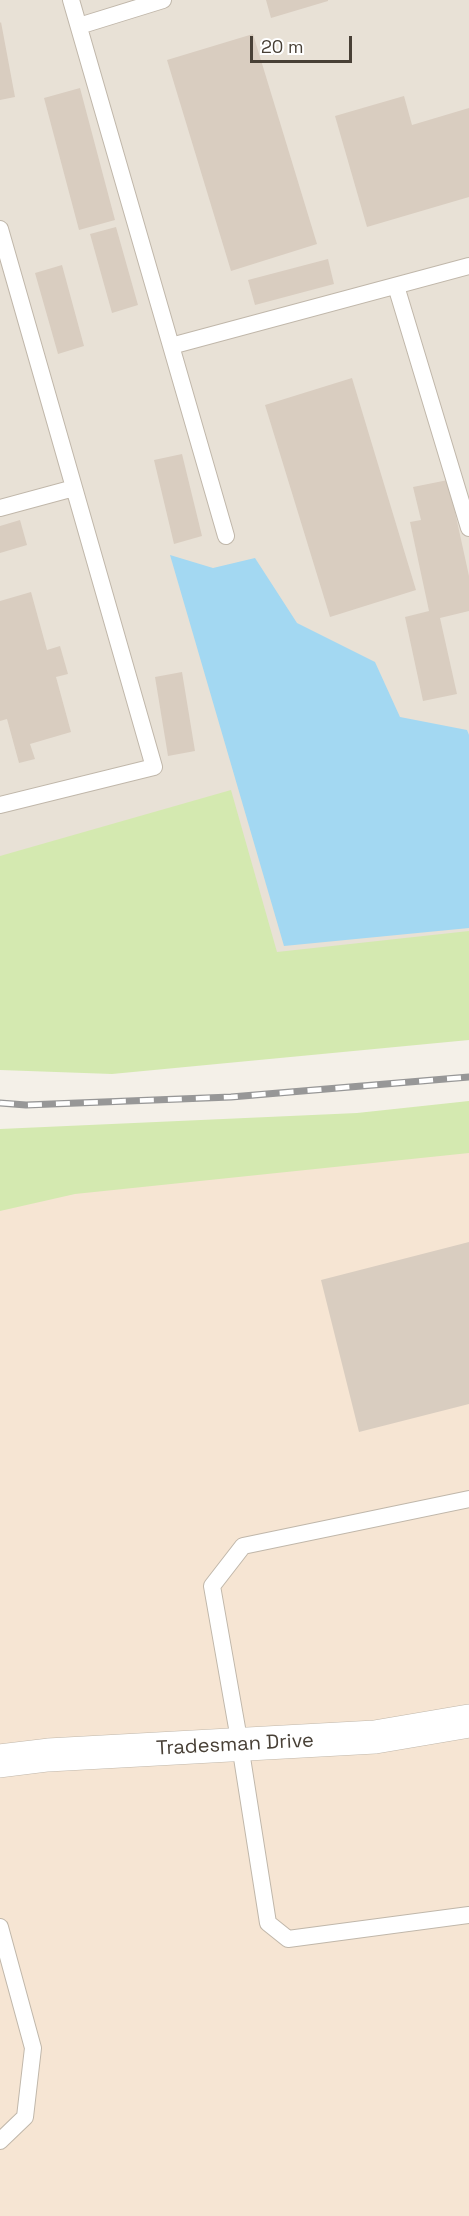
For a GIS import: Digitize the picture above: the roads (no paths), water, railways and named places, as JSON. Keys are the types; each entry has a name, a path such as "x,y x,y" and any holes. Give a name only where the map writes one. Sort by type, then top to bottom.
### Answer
{"street":[{"name":"Tradesman Drive","path":"0,1761 48,1755 375,1737 469,1720"}],"lane":[{"path":"72,0 226,536"},
{"path":"79,26 163,0"},
{"path":"0,229 154,767 0,806"},
{"path":"171,346 469,266"},
{"path":"396,286 469,528"},
{"path":"0,508 74,488"},
{"path":"469,1499 243,1546 212,1586 268,1923 288,1939 469,1915"},
{"path":"0,1927 33,2048 25,2117 0,2141"}],"water":[{"path":"170,555 213,568 255,558 297,623 375,662 400,717 467,730 469,735 469,928 284,946"}],"railway":[{"path":"0,1103 26,1105 231,1097 469,1077"}]}
